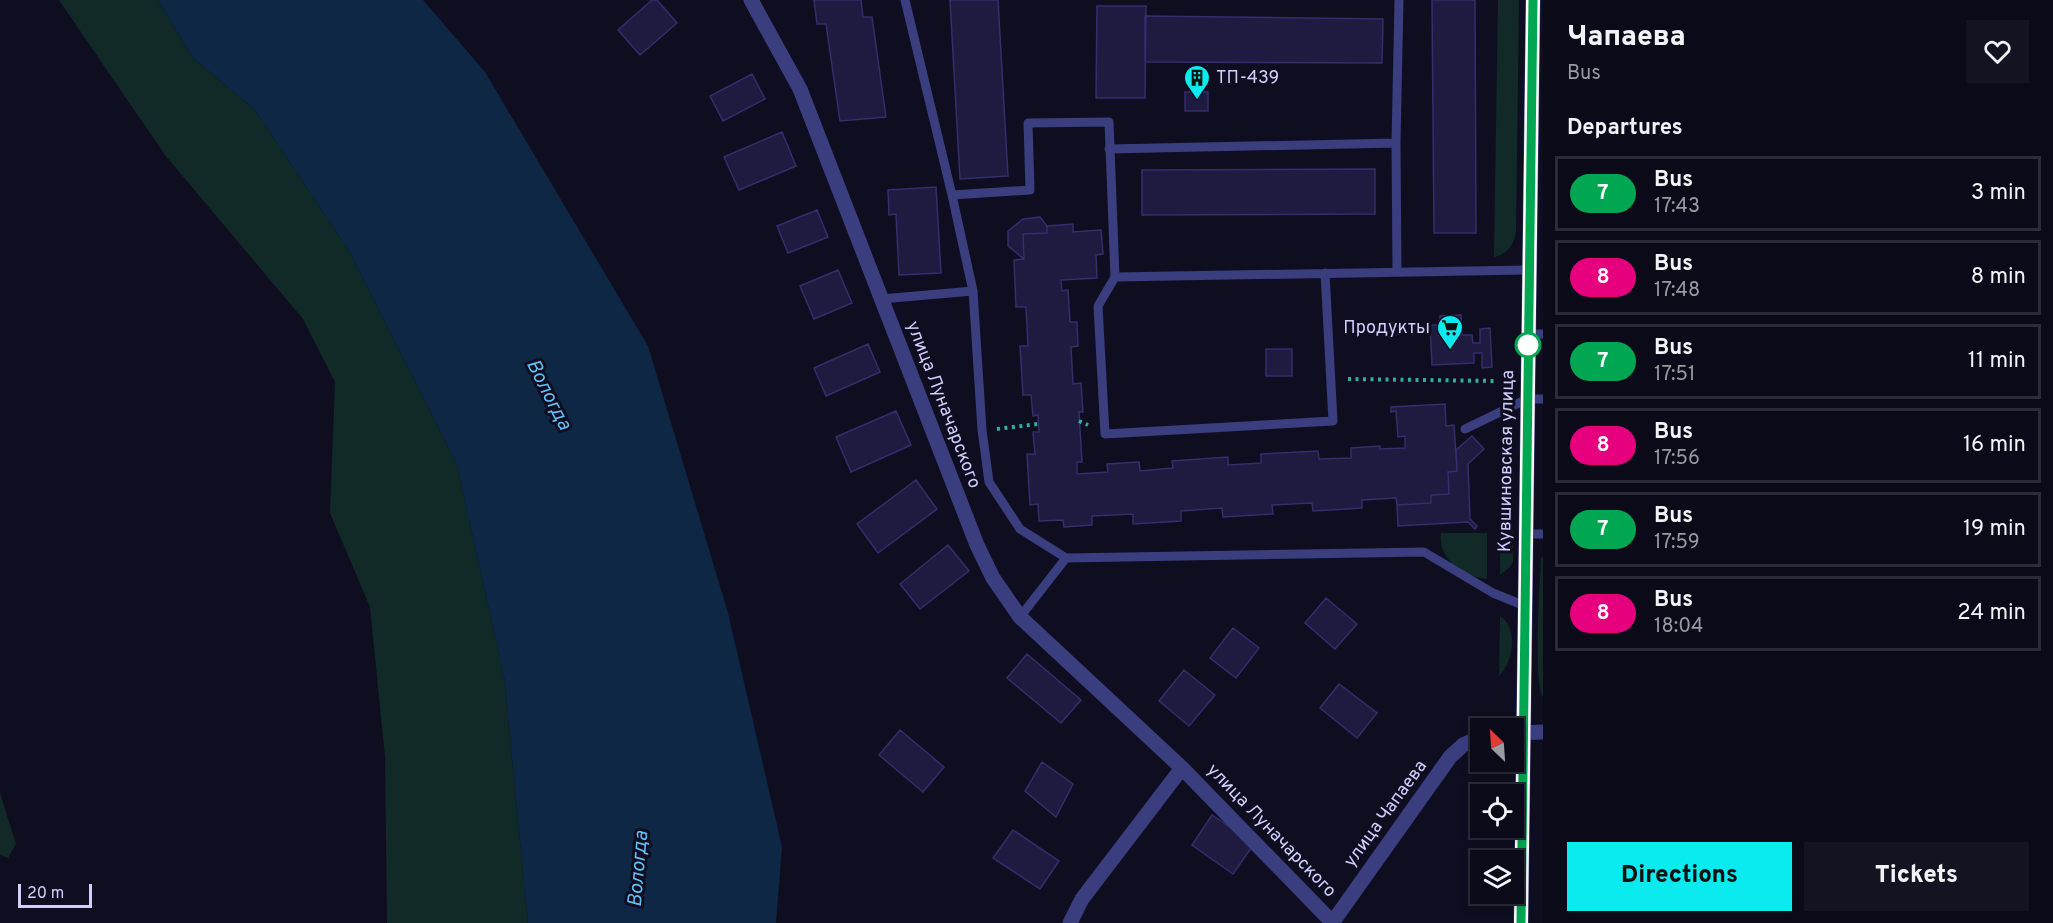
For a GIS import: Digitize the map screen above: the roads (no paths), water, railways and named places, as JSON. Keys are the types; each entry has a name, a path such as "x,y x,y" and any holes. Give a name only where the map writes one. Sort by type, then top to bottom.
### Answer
{"street":[{"name":"улица Луначарского","path":"751,0 800,88 977,545 993,578 1020,617 1182,768 1332,922"},
{"name":"Кувшиновская улица","path":"1519,718 1525,606 1527,399 1536,334 1529,270 1533,0"},
{"path":"1524,732 1543,732"},
{"name":"улица Чапаева","path":"1332,922 1450,757 1462,745 1470,741"},
{"name":"улица Луначарского","path":"1070,923 1082,899 1182,768"},
{"name":"Кувшиновская улица","path":"1519,772 1521,923"}],"lane":[{"path":"905,0 952,195 972,291 982,430 989,482 1020,529 1066,558 1424,552 1493,594 1525,606"},
{"path":"1397,272 1396,143 1399,0"},
{"path":"952,195 1030,190 1028,123 1108,122 1115,276 1098,306 1105,434 1333,421 1324,273"},
{"path":"1109,149 1396,143"},
{"path":"1115,276 1529,270"},
{"path":"881,299 972,291"},
{"path":"1465,429 1527,399 1543,399"},
{"path":"1525,534 1543,534"},
{"path":"1020,617 1066,558"}],"water":[{"name":"Вологда","path":"158,0 423,0 485,72 648,346 728,613 782,847 776,923 528,923 504,676 456,462 349,251 255,110 192,57"}],"place":[{"name":"ТП-439","path":"1197,101"},
{"name":"Продукты","path":"1450,351"}]}
